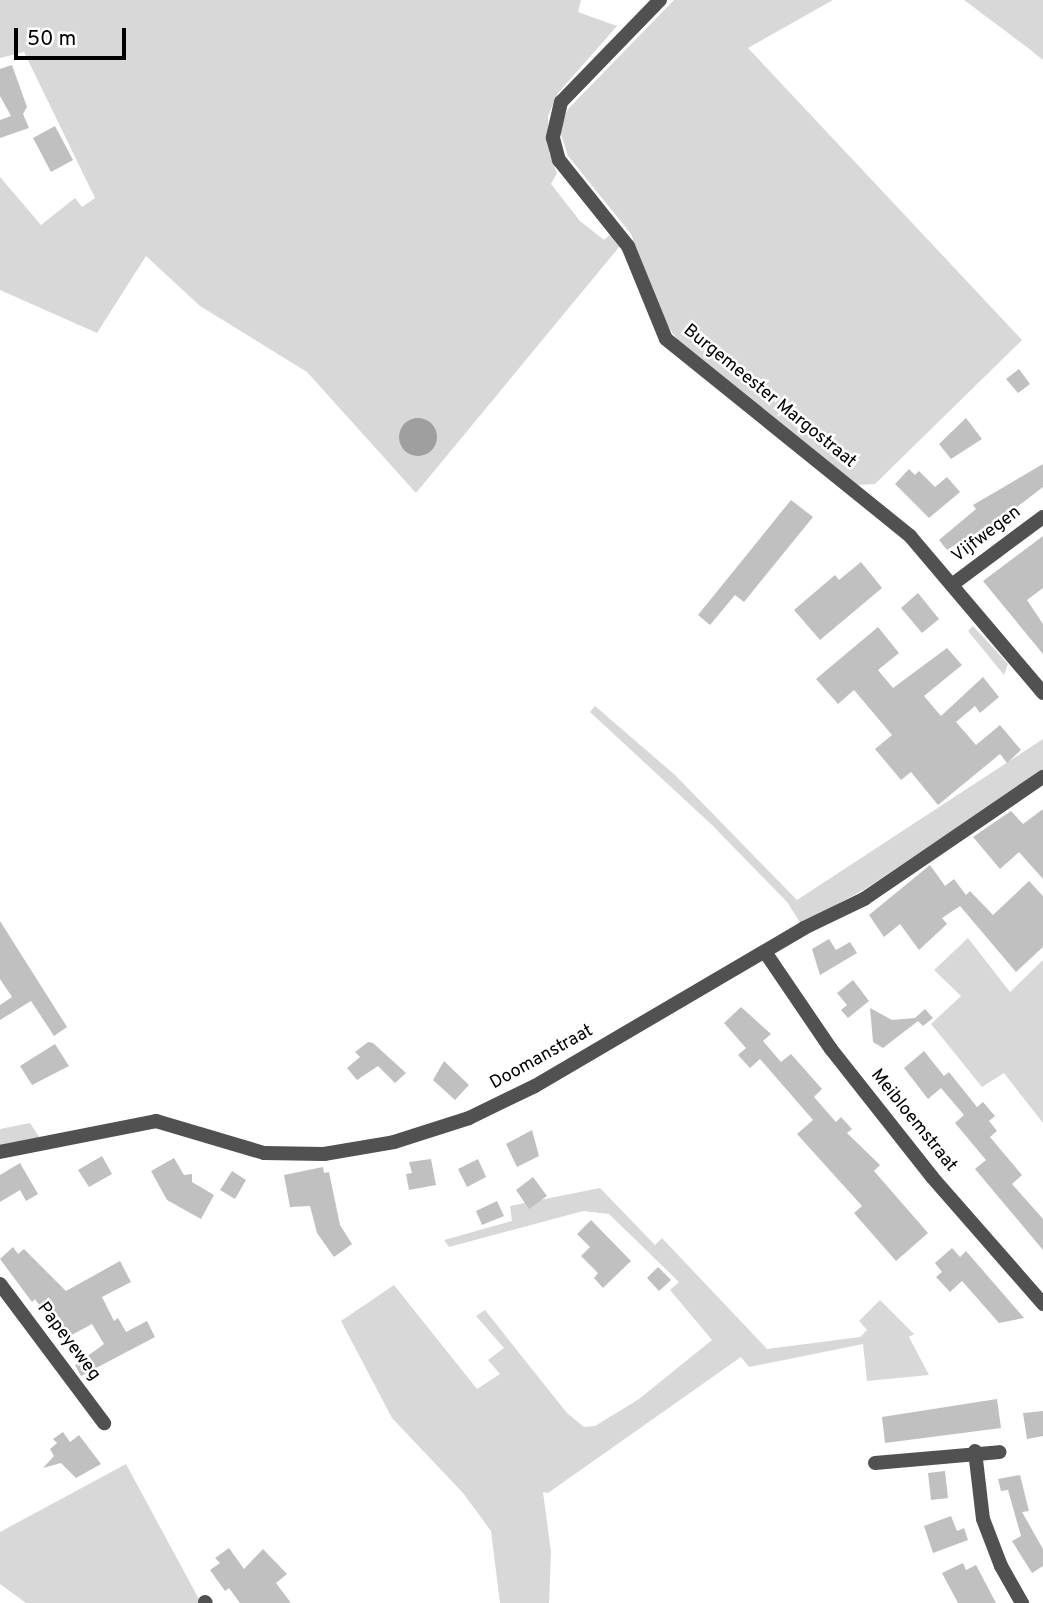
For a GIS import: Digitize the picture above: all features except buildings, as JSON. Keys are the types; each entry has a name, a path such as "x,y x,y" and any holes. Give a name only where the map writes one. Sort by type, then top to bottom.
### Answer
{"street":[{"name":"Burgemeester Margostraat","path":"660,0 561,103 553,138 559,160 628,246 656,322 673,345 910,536 1043,693"},
{"name":"Vijfwegen","path":"953,584 1043,517"},
{"name":"Doomanstraat","path":"0,1152 156,1121 284,1156 394,1142 499,1105 765,952 864,899 1043,776"},
{"name":"Meibloemstraat","path":"765,952 882,1114 1043,1304"},
{"name":"Papeyeweg","path":"0,1284 104,1423"},
{"path":"875,1463 975,1451 1000,1452"},
{"path":"975,1451 983,1519 1001,1566 1022,1603"}],"shaded area":[{"path":"0,0 581,0 578,12 617,26 558,93 548,116 549,153 557,173 551,184 580,221 604,240 611,234 620,246 416,493 307,372 200,306 146,256 97,333 0,290 0,177 41,225 75,198 82,207 95,198 24,52 0,58"},
{"path":"674,0 833,0 748,48 1022,340 875,484 858,485 687,353 662,318 631,234 568,156 559,128 568,109"},
{"path":"964,0 1043,0 1043,60 1028,48"},
{"path":"418,418 431,424 437,437 431,450 418,456 405,450 399,437 405,424"},
{"path":"973,626 1008,664 1004,675 968,631"},
{"path":"595,706 675,775 797,900 1043,739 1043,770 865,889 801,924 787,902 712,825 590,712"},
{"path":"968,938 1010,992 1043,960 1043,1123 1004,1073 982,1087 931,1024 961,996 934,970"},
{"path":"30,1123 40,1138 0,1149 0,1129"},
{"path":"600,1188 655,1245 662,1238 767,1349 860,1337 867,1330 859,1321 880,1300 914,1334 909,1337 929,1375 867,1381 863,1344 749,1367 741,1357 548,1493 543,1492 551,1552 549,1603 500,1603 491,1531 463,1493 392,1418 341,1321 394,1285 477,1389 500,1374 488,1360 504,1348 476,1316 485,1310 567,1413 584,1427 595,1426 639,1399 712,1340 670,1290 679,1282 609,1214 583,1211 449,1247 444,1240 512,1221 510,1206"},
{"path":"126,1464 201,1603 26,1603 0,1584 0,1532"}]}
